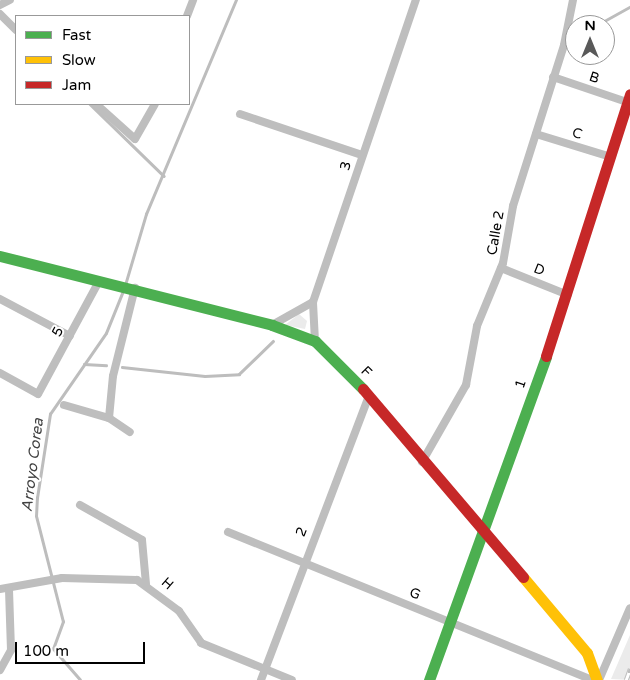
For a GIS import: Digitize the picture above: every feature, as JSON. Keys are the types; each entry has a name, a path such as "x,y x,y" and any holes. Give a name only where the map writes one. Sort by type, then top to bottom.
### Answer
{"street":[{"path":"0,5 10,0"},
{"path":"187,15 193,0"},
{"name":"3","path":"315,341 313,302 416,0"},
{"name":"Calle 2","path":"422,462 466,385 477,326 502,268 513,206 554,77 573,0"},
{"path":"0,14 15,29"},
{"name":"B","path":"554,77 629,98"},
{"name":"1","path":"429,680 485,533 568,295 629,98"},
{"path":"97,105 138,139 155,105"},
{"path":"240,114 362,155"},
{"name":"C","path":"536,134 611,157"},
{"name":"F","path":"0,256 98,281 134,288 272,325 315,341 369,395 422,462 587,653 598,680"},
{"name":"D","path":"502,268 568,295"},
{"name":"5","path":"0,373 38,394 98,281"},
{"path":"109,418 113,376 134,288"},
{"path":"0,298 70,336"},
{"path":"272,325 313,302"},
{"name":"2","path":"261,680 303,563 369,395"},
{"path":"64,405 109,418 130,432"},
{"path":"80,505 142,540 146,584"},
{"name":"G","path":"228,532 592,680"},
{"name":"H","path":"0,589 10,590 43,580 62,578 107,578 146,584 179,611 201,642 292,680"},
{"path":"0,670 12,650 10,590"},
{"path":"598,680 630,608"}],"shaded area":[{"path":"299,314 307,321 305,329 285,325"},
{"path":"630,635 630,680 611,679"}],"waterway":[{"path":"125,285 146,214 236,0"},
{"path":"615,15 630,7"},
{"path":"91,105 164,176"},
{"name":"Arroyo Corea","path":"80,680 53,649 63,622 36,516 37,498 50,414 106,333 123,291"},
{"path":"122,367 205,376 239,374 273,341"},
{"path":"84,364 106,365"}],"railway":[{"path":"626,680 630,669"}],"traffic: fast":[{"path":"0,256 272,325 315,341 363,389"},
{"path":"429,680 546,356"}],"traffic: slow":[{"path":"523,577 587,653 597,680"}],"traffic: jam":[{"path":"546,356 630,94"},
{"path":"363,389 523,577"}]}
